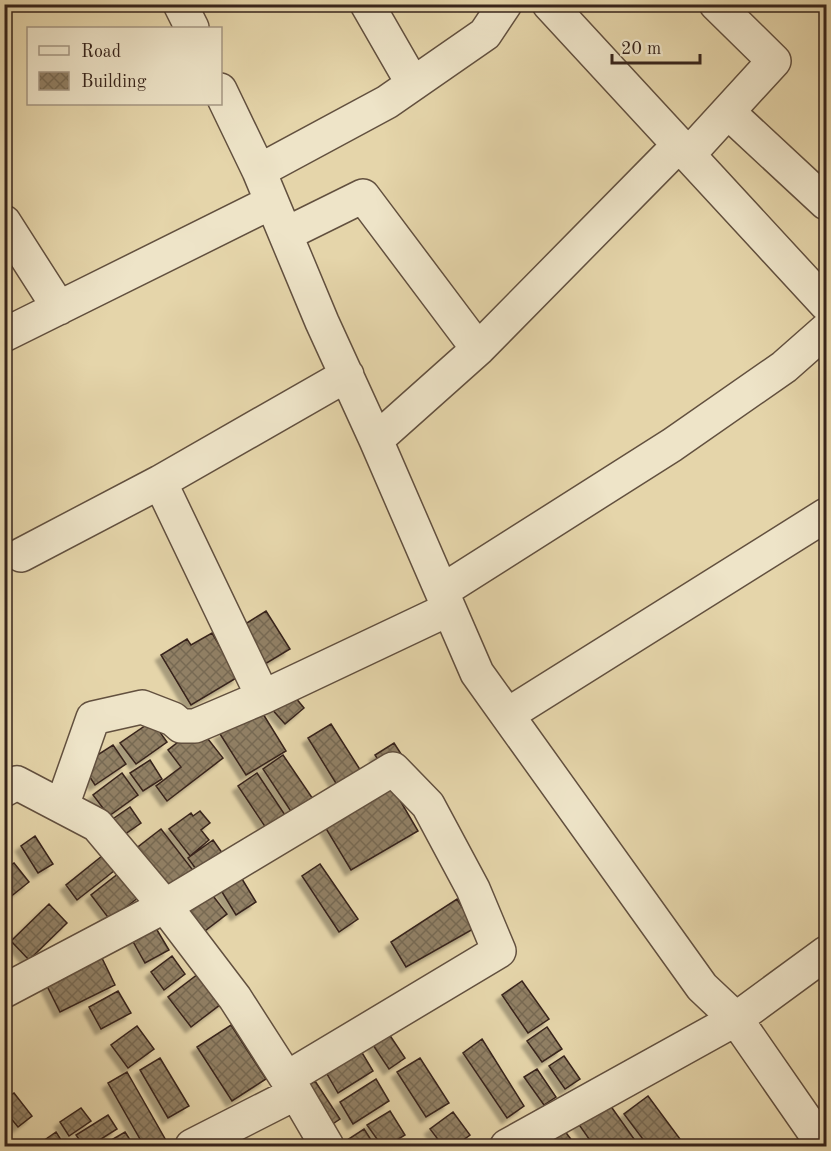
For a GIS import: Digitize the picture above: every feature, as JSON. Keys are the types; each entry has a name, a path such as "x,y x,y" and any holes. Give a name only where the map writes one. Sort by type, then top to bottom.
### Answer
{"street":[{"path":"180,4 192,27"},
{"path":"367,4 413,84"},
{"path":"259,171 387,102 485,34 505,4"},
{"path":"549,4 826,304"},
{"path":"376,440 478,349 684,150 728,112 774,61 716,4"},
{"path":"222,94 259,171 477,673 702,987 736,1019 824,1146"},
{"path":"728,112 826,202"},
{"path":"286,234 363,196 478,349"},
{"path":"4,335 272,202"},
{"path":"4,222 58,308"},
{"path":"62,806 93,718 142,707 172,719 181,726 195,726 262,697 446,600 784,367 826,330"},
{"path":"21,555 160,482 347,375"},
{"path":"160,482 262,697"},
{"path":"507,715 826,515"},
{"path":"4,991 165,906 393,768 428,805 473,889 500,951 192,1146"},
{"path":"4,790 17,783 97,825 165,906 235,998 327,1146"},
{"path":"507,1146 736,1019 826,953"}],"building":[{"path":"266,611 290,649 265,664 242,626"},
{"path":"212,633 238,677 191,705 161,655 187,639 191,645"},
{"path":"290,691 304,708 285,724 270,707"},
{"path":"260,709 286,751 246,775 220,734"},
{"path":"152,721 167,742 136,764 120,743"},
{"path":"331,724 366,779 342,793 308,738"},
{"path":"191,732 204,734 223,758 167,801 156,786 181,767 168,750"},
{"path":"394,743 403,757 384,769 375,755"},
{"path":"113,745 126,764 95,785 82,765"},
{"path":"283,755 315,802 294,816 263,769"},
{"path":"150,760 162,779 143,791 130,773"},
{"path":"122,773 138,795 109,816 93,795"},
{"path":"257,773 289,821 270,834 238,786"},
{"path":"391,785 418,831 351,870 316,812"},
{"path":"130,807 141,823 118,839 107,823"},
{"path":"200,811 210,823 201,830 209,840 190,856 169,829 191,813 193,816"},
{"path":"161,829 195,873 168,894 134,850"},
{"path":"35,836 53,864 38,873 21,846"},
{"path":"213,840 230,864 205,882 188,858"},
{"path":"102,856 114,871 77,900 66,885"},
{"path":"14,863 29,882 4,902 4,870"},
{"path":"320,864 358,919 339,932 302,876"},
{"path":"119,873 139,897 110,920 91,895"},
{"path":"239,874 256,902 236,915 219,887"},
{"path":"207,888 227,914 197,937 177,910"},
{"path":"457,899 475,928 406,967 391,942"},
{"path":"49,904 67,923 29,960 11,941"},
{"path":"154,925 169,950 145,963 131,938"},
{"path":"100,954 115,985 60,1012 45,982"},
{"path":"172,956 185,974 164,990 151,972"},
{"path":"202,971 225,1001 191,1027 168,997"},
{"path":"522,981 549,1019 528,1033 502,995"},
{"path":"118,991 131,1013 101,1029 89,1007"},
{"path":"231,1025 266,1079 232,1101 197,1047"},
{"path":"137,1026 154,1049 128,1068 111,1045"},
{"path":"547,1027 562,1049 542,1062 527,1041"},
{"path":"385,1028 405,1058 389,1069 369,1039"},
{"path":"482,1039 524,1106 507,1118 463,1053"},
{"path":"358,1046 373,1071 338,1093 323,1067"},
{"path":"564,1056 580,1079 565,1089 549,1066"},
{"path":"160,1058 189,1106 168,1118 140,1070"},
{"path":"420,1058 449,1103 426,1117 397,1072"},
{"path":"537,1069 556,1097 544,1105 524,1077"},
{"path":"127,1072 168,1144 144,1146 108,1083"},
{"path":"376,1079 389,1101 353,1124 340,1102"},
{"path":"315,1081 340,1119 325,1129 300,1090"},
{"path":"14,1093 32,1116 18,1127 4,1110 4,1100"},
{"path":"648,1096 680,1139 670,1146 648,1146 624,1114"},
{"path":"605,1098 639,1146 594,1146 575,1119"},
{"path":"81,1108 91,1121 69,1136 60,1122"},
{"path":"390,1111 405,1135 387,1146 382,1146 367,1125"},
{"path":"453,1112 470,1135 455,1146 443,1146 430,1129"},
{"path":"108,1115 117,1129 90,1146 84,1146 76,1135"},
{"path":"561,1126 576,1146 545,1146 541,1141"},
{"path":"364,1129 375,1146 342,1146 341,1144"},
{"path":"56,1132 63,1143 59,1146 36,1146"},
{"path":"125,1132 134,1146 101,1146"}]}
